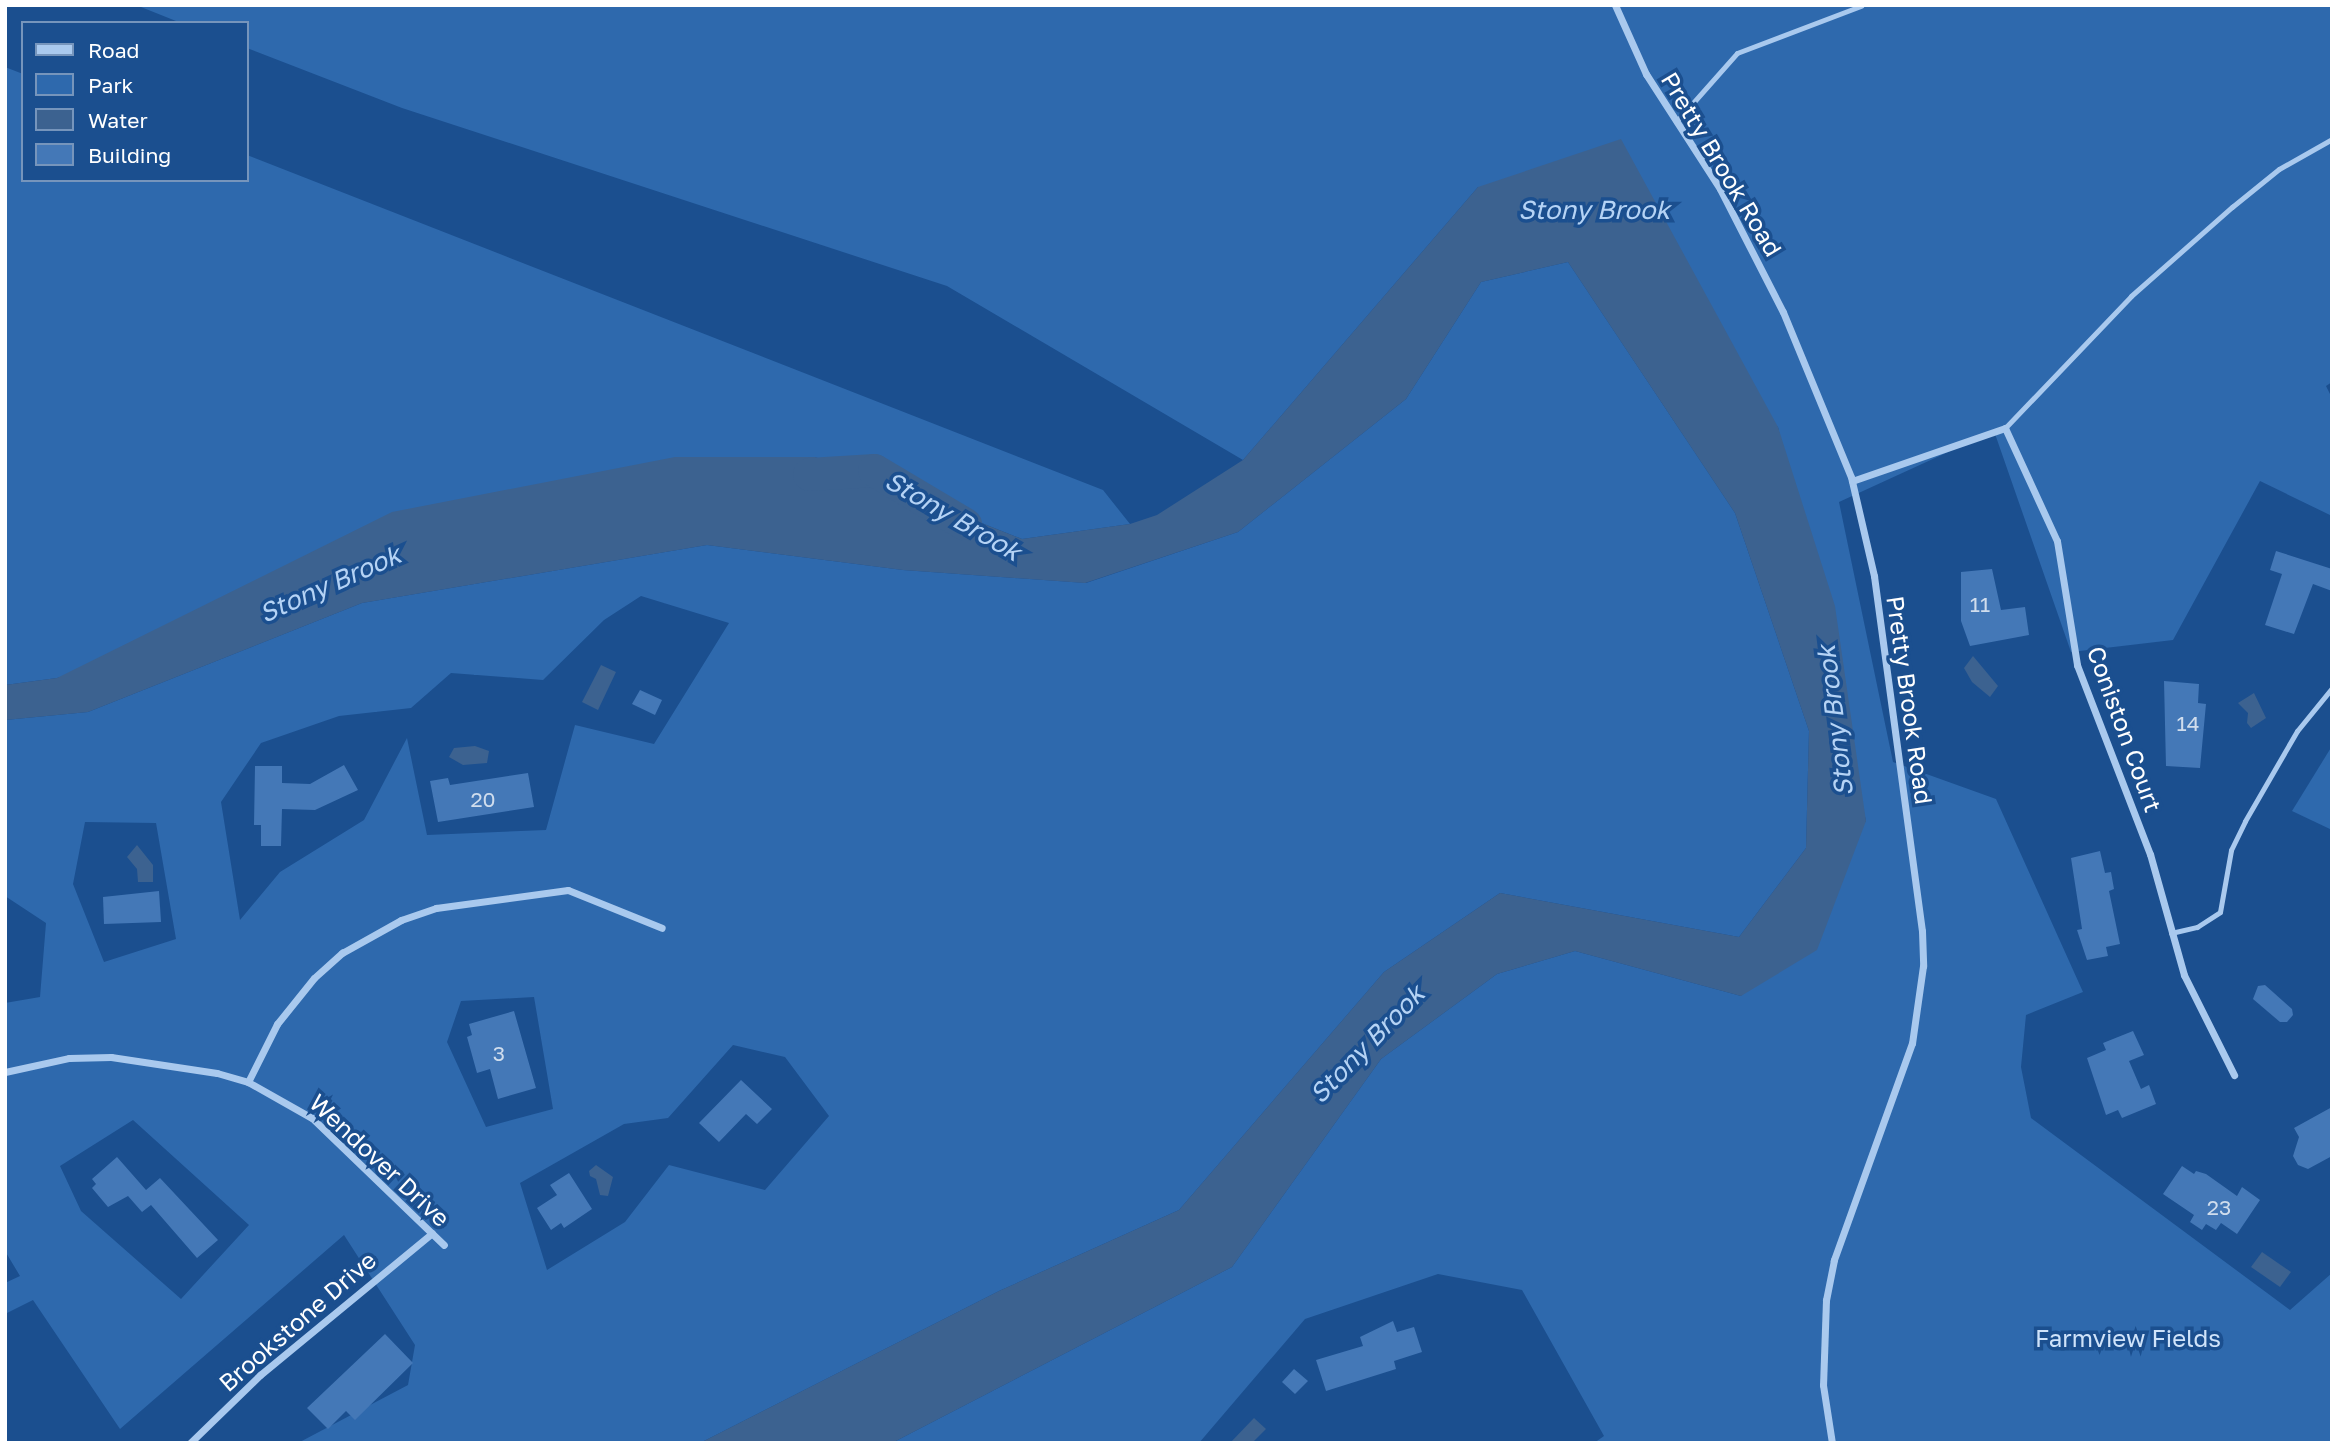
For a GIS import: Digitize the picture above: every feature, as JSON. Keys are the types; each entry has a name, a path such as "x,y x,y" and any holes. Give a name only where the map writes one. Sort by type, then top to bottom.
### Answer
{"street":[{"name":"Pretty Brook Road","path":"1615,5 1646,74 1757,257 1852,481 1874,576 1920,918 1923,967 1912,1043 1834,1260 1826,1300 1823,1385 1832,1443"},
{"path":"1852,481 2005,428"},
{"name":"Coniston Court","path":"2005,428 2057,541 2077,666 2150,854 2184,975 2234,1075"},
{"path":"248,1082 277,1024 314,978 342,953 401,920 436,908 568,890 662,928"},
{"name":"Wendover Drive","path":"5,1072 69,1058 111,1057 248,1082 312,1118 444,1245"},
{"name":"Brookstone Drive","path":"190,1443 260,1375 432,1233"}],"lane":[{"path":"1676,122 1737,52 1861,6"},
{"path":"2005,428 2131,296 2202,233 2278,169 2332,139"},
{"path":"2171,933 2197,927 2220,912 2231,850 2245,821 2297,731 2332,688"}],"green space":[{"name":"Farmview Fields","path":"136,5 2332,5 2332,382 2326,386 2332,398 2332,516 2260,481 2173,640 2071,652 1994,431 1839,502 1893,762 1996,799 2083,992 2026,1015 2021,1067 2031,1118 2290,1310 2332,1273 2332,1443 1594,1443 1604,1436 1522,1290 1438,1274 1305,1319 1199,1443 892,1443 1232,1267 1381,1059 1497,974 1575,951 1741,996 1866,821 1778,427 1478,187 1243,460 947,286 402,108 248,48 248,21 176,21"},
{"path":"5,67 21,73 21,182 248,182 248,155 1103,490 1130,524 1022,539 815,457 57,678 5,685"},
{"path":"1568,262 1735,513 1809,731 1806,848 1739,937 1500,893 1384,972 1179,1210 999,1291 700,1443 298,1443 408,1385 415,1345 344,1235 120,1429 33,1300 5,1314 5,1283 20,1276 5,1251 5,1003 40,997 46,923 5,896 5,720 88,712 362,603 707,545 903,570 1086,583 1238,532 1406,399 1481,282","holes":["641,596 729,623 654,744 575,725 546,830 427,835 407,738 364,820 280,872 240,920 221,802 261,743 339,716 411,708 451,673 543,680 604,620","85,822 156,823 176,939 104,962 73,884","534,997 553,1109 486,1127 447,1042 461,1001","733,1045 785,1057 829,1116 765,1190 669,1165 625,1222 547,1270 520,1183 624,1124 668,1118","133,1120 249,1225 181,1299 81,1211 60,1166"]},
{"path":"2332,746 2332,830 2292,811"}],"water":[{"name":"Stony Brook","path":"1621,139 1778,427 1835,606 1866,821 1817,950 1741,996 1575,951 1497,974 1381,1059 1232,1267 892,1443 700,1443 999,1291 1179,1210 1384,972 1500,893 1739,937 1806,848 1809,731 1735,513 1568,262 1481,282 1406,399 1238,532 1085,583 903,570 707,545 362,603 88,712 5,720 5,685 57,678 392,512 675,457 815,457 1022,539 1130,524 1157,515 1243,460 1478,187"},
{"path":"1973,656 1998,686 1990,697 1972,682 1964,668"},
{"path":"601,665 616,672 598,710 582,702"},
{"path":"2254,693 2266,718 2251,728 2247,723 2248,713 2238,703"},
{"path":"475,746 489,751 487,763 463,765 449,757 454,748"},
{"path":"137,845 153,865 153,882 138,882 137,869 127,857"},
{"path":"596,1165 613,1177 608,1196 600,1195 596,1179 590,1176 589,1171"},
{"path":"2262,1252 2291,1272 2280,1287 2251,1267"},
{"path":"1254,1418 1266,1429 1252,1443 1230,1443"}],"building":[{"path":"2276,551 2332,569 2332,591 2313,584 2294,634 2265,625 2282,574 2270,570"},
{"path":"1992,569 2001,610 2025,607 2029,635 1970,646 1961,621 1961,572"},
{"path":"2164,681 2199,684 2198,703 2206,704 2200,768 2166,766"},
{"path":"640,690 662,700 655,715 632,704"},
{"path":"344,765 358,790 315,810 282,809 281,846 261,846 261,825 254,825 255,766 282,766 282,783 310,784"},
{"path":"528,773 534,807 438,822 430,781 448,778 450,785"},
{"path":"2100,851 2105,873 2111,872 2114,889 2109,891 2120,944 2106,947 2108,956 2087,960 2077,930 2082,929 2071,858"},
{"path":"159,891 161,922 104,924 103,897"},
{"path":"2265,985 2292,1009 2293,1015 2287,1022 2280,1022 2253,999 2258,986"},
{"path":"514,1011 536,1088 498,1099 490,1069 477,1073 467,1037 472,1035 469,1024"},
{"path":"2133,1031 2144,1055 2129,1061 2141,1089 2149,1085 2156,1104 2122,1118 2118,1110 2106,1115 2087,1058 2106,1050 2103,1043"},
{"path":"741,1080 772,1109 757,1124 746,1114 719,1142 699,1123"},
{"path":"2332,1107 2332,1156 2308,1169 2298,1165 2293,1156 2299,1137 2294,1128"},
{"path":"117,1157 146,1190 160,1178 218,1240 197,1258 151,1205 142,1212 128,1196 108,1207 92,1188 96,1184 92,1179"},
{"path":"2182,1166 2194,1174 2196,1171 2206,1174 2237,1196 2242,1187 2260,1200 2237,1234 2221,1223 2216,1230 2206,1224 2202,1230 2190,1222 2194,1215 2163,1194"},
{"path":"569,1173 592,1209 564,1228 561,1223 551,1230 537,1208 557,1195 550,1185"},
{"path":"1393,1321 1397,1332 1414,1327 1422,1352 1394,1361 1396,1369 1326,1391 1316,1360 1363,1346 1360,1337"},
{"path":"385,1334 413,1363 355,1420 346,1411 328,1429 307,1408"},
{"path":"1294,1369 1308,1381 1295,1394 1282,1382"}],"waterway":[{"name":"Stony Brook","path":"809,474 874,470 965,524"}]}
